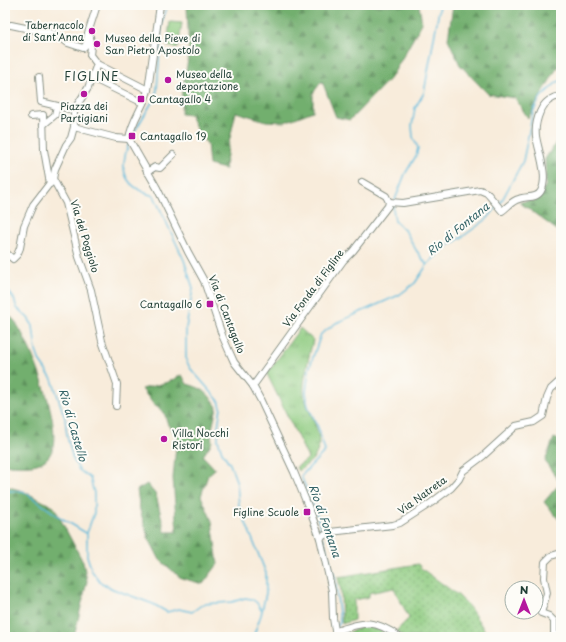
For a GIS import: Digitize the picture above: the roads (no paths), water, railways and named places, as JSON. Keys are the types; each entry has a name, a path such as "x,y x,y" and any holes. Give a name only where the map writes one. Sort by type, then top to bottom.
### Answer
{"street":[{"path":"12,25 54,34 68,43 83,48 86,45 88,33 97,5"},
{"path":"74,127 130,141 131,126 144,103 148,90 160,5"},
{"path":"88,33 90,35 90,55 98,64 148,90"},
{"path":"5,252 13,259 17,255 20,248 24,226 33,205 51,181 66,145 71,138 74,127 74,110 98,64"},
{"path":"39,77 41,102 74,110"},
{"path":"92,78 144,103"},
{"path":"362,182 386,196 389,202 402,203 480,190 487,193 502,211 511,202 520,198 536,196 541,191 543,183 543,163 536,135 537,118 543,106 552,98 561,96"},
{"path":"31,116 43,115 50,105"},
{"path":"43,125 55,115 57,106"},
{"name":"Via del Poggiolo","path":"43,115 44,150 51,181 66,203 79,257 91,290 102,341 117,384 116,406"},
{"name":"Via di Cantagallo","path":"130,141 204,281 229,352 234,362 253,386 294,472 310,510 320,538 332,591 335,631"},
{"path":"147,172 155,167 160,168 174,155"},
{"name":"Via Fonda di Figline","path":"253,386 343,261 353,251 388,206 389,202"},
{"name":"Via Natreta","path":"320,538 330,532 400,523 431,503 451,488 463,471 510,431 520,424 534,422 543,416 547,398 551,389 561,380"},
{"path":"554,637 554,621 549,616 541,613 547,593 544,578 545,562 551,556 561,553"},
{"path":"335,631 359,623 369,622 389,630 399,637"}],"waterway":[{"path":"133,134 154,99 157,90 162,21 168,5"},
{"path":"395,200 405,174 416,156 418,148 413,137 412,126 415,108 424,93 440,5"},
{"name":"Rio di Fontana","path":"500,204 523,161 533,112 541,97 557,82 561,81"},
{"path":"129,143 124,162 126,177 136,188 154,196 184,260 193,288 186,328 186,360 190,368 219,401 221,407 218,440 222,452 230,464 237,483 239,506 266,573 266,593 261,615 253,637"},
{"path":"394,204 393,208 395,221 406,232 416,250 427,265"},
{"name":"Rio di Fontana","path":"322,534 317,515 301,476 325,451 318,427 308,406 306,392 309,369 321,334 336,323 399,295 415,283 427,265 443,249 487,219 497,207"},
{"name":"Rio di Castello","path":"5,289 14,299 17,308 28,318 33,326 36,351 40,362 52,379 65,418 67,436 73,459 79,470 90,478 94,493 94,513 87,533 87,556 92,571 100,582 113,589 153,604 167,612 179,609 192,612 203,604 232,602 245,598 252,599 257,603 261,610"},
{"path":"5,491 23,491 58,516 86,533"},
{"name":"Rio di Fontana","path":"323,538 335,578 340,621 337,627"}],"place":[{"name":"Tabernacolo di Sant'Anna","path":"92,31"},
{"name":"Museo della Pieve di San Pietro Apostolo","path":"97,44"},
{"name":"Museo della deportazione","path":"168,80"},
{"name":"Piazza dei Partigiani","path":"84,94"},
{"name":"Cantagallo 4","path":"141,99"},
{"name":"Cantagallo 19","path":"132,136"},
{"name":"Cantagallo 6","path":"210,304"},
{"name":"Villa Nocchi Ristori","path":"164,439"},
{"name":"Figline Scuole","path":"307,512"}],"district":[{"name":"FIGLINE","path":"92,77"}]}
